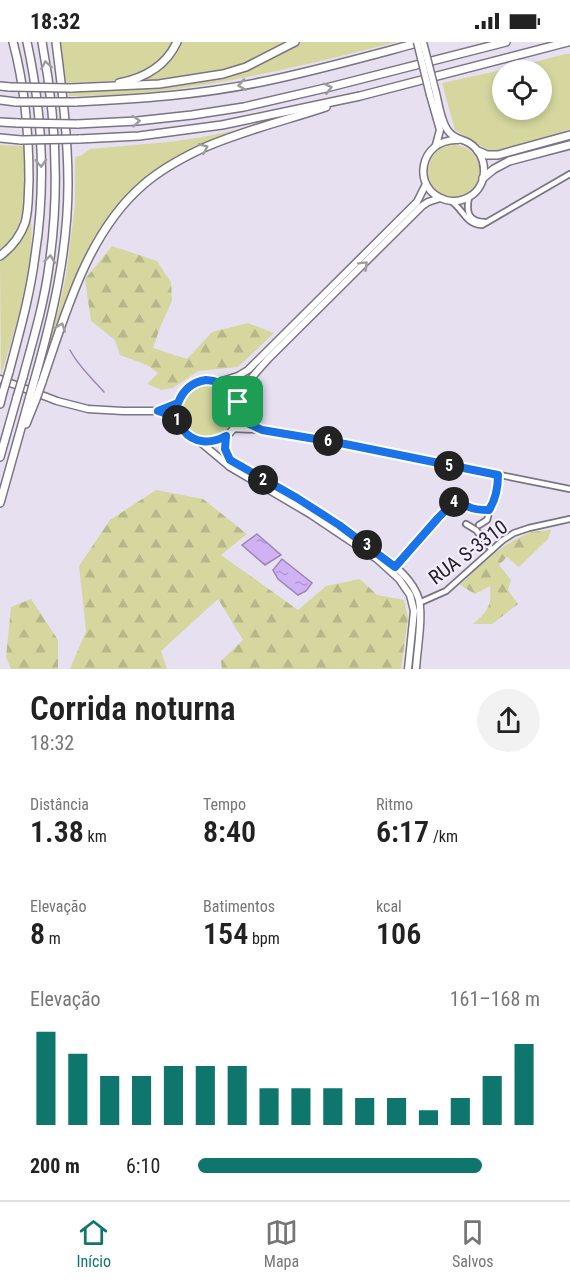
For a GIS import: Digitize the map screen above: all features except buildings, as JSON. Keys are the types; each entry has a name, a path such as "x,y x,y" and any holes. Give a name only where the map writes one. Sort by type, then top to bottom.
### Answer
{"highway":[{"path":"0,256 10,248 21,233 26,217 28,191 25,110 13,42"},
{"path":"0,404 36,256 41,203 38,114 27,42"},
{"path":"0,457 44,295 49,265 55,205 55,145 42,42"},
{"path":"39,380 62,264 67,209 68,153 56,42"},
{"path":"93,87 127,82 150,73 168,58 177,42"},
{"path":"0,86 71,88 159,84 223,74 246,67 295,42"},
{"path":"0,100 75,102 197,93 261,82 421,42"},
{"path":"0,122 77,124 137,121 244,107 309,93 506,42"},
{"path":"0,140 139,136 222,125 360,96 567,42"},
{"path":"553,46 570,46"},
{"path":"0,503 39,380 86,264 123,205 142,185 203,148 360,96"},
{"path":"478,151 487,155 498,155 570,135"},
{"path":"483,178 494,168 509,161 570,145"}],"main road":[{"path":"421,42 440,130 436,146"},
{"path":"433,94 446,127 458,140"},
{"path":"446,140 458,140 469,143 478,151 484,169 483,178 480,186 469,197 451,201 440,198 426,184 423,174 424,163 428,153 436,146 446,140"},
{"path":"408,669 414,611 410,595 399,579 377,559 338,532 230,467 184,431 178,420 177,412 178,403 184,392 194,383 206,380 219,382 248,370 417,202 426,184"},
{"path":"199,441 213,442 226,436 233,429 239,415 238,402 241,392 248,381 422,206 440,198"},
{"path":"0,379 50,399 81,408 158,411 178,420"},
{"path":"219,382 230,390 238,402"},
{"path":"158,411 178,403"},
{"path":"226,436 225,449 230,460 339,525 395,567 409,581 419,603 416,669"}],"street":[{"path":"451,201 460,208 471,223 482,225 570,174"},
{"path":"469,197 467,206 469,215 476,221 488,222"},
{"path":"239,415 247,423 262,430"},
{"path":"233,429 262,430 345,444 570,489"},
{"path":"479,525 487,520 496,494 498,475"},
{"path":"395,567 454,502 461,502 476,509 489,510"},
{"name":"RUA S-3310","path":"419,603 446,591 503,540 519,531 570,519"},
{"path":"466,525 476,530 492,550"}],"green space":[{"path":"58,42 173,42 165,56 154,66 141,73 127,78 97,82 66,83"},
{"path":"179,42 288,42 256,59 223,71 165,81 136,82 166,61"},
{"path":"299,42 397,42 234,80 152,92 69,96 69,92 152,87 215,79"},
{"path":"570,54 570,129 533,143 495,152 486,149 455,130 442,83 492,72 492,120 552,120 552,60 542,60"},
{"path":"264,124 218,140 141,183 124,199 109,217 81,264 44,362 66,276 75,205 75,157 90,149 203,137"},
{"path":"0,145 24,146 25,189 17,229 0,251"},
{"path":"454,145 468,149 476,157 480,171 476,185 468,193 454,197 440,193 432,185 428,171 432,157 440,149"},
{"path":"31,217 27,278 1,376 0,262 20,242"},
{"path":"112,246 157,261 171,282 172,301 153,348 187,359 212,332 248,323 274,333 238,367 198,371 173,388 161,390 147,384 158,373 147,365 120,355 115,340 91,321 85,279"},
{"path":"208,384 218,386 227,392 233,401 235,411 233,421 227,430 218,436 208,438 198,436 189,430 183,421 181,411 183,401 189,392 198,386"},
{"path":"156,490 203,499 247,534 221,555 298,610 326,586 360,579 377,595 404,600 408,618 401,669 222,669 221,661 243,640 218,599 161,651 167,669 70,669 86,631 79,566 110,520"},
{"path":"551,530 548,539 519,567 507,557 499,565 511,580 508,590 518,604 492,624 473,624 488,608 490,586 475,594 460,585 493,554 521,536"},
{"path":"31,599 58,640 58,669 11,669 6,657 11,607"}],"water":[{"path":"257,534 281,555 265,565 242,545"},
{"path":"282,559 312,583 306,591 298,595 278,579 273,570"}],"waterway":[{"path":"70,350 81,367 104,392"}],"route":[{"path":"206,380 225,385 235,395 238,402 239,415 242,419 262,430 498,475 493,503 489,510 486,510 472,508 458,501 454,502 395,567 339,525 230,460 225,449 226,436 213,442 193,439 184,431 178,420 158,411 178,403 188,387 206,380"}]}
